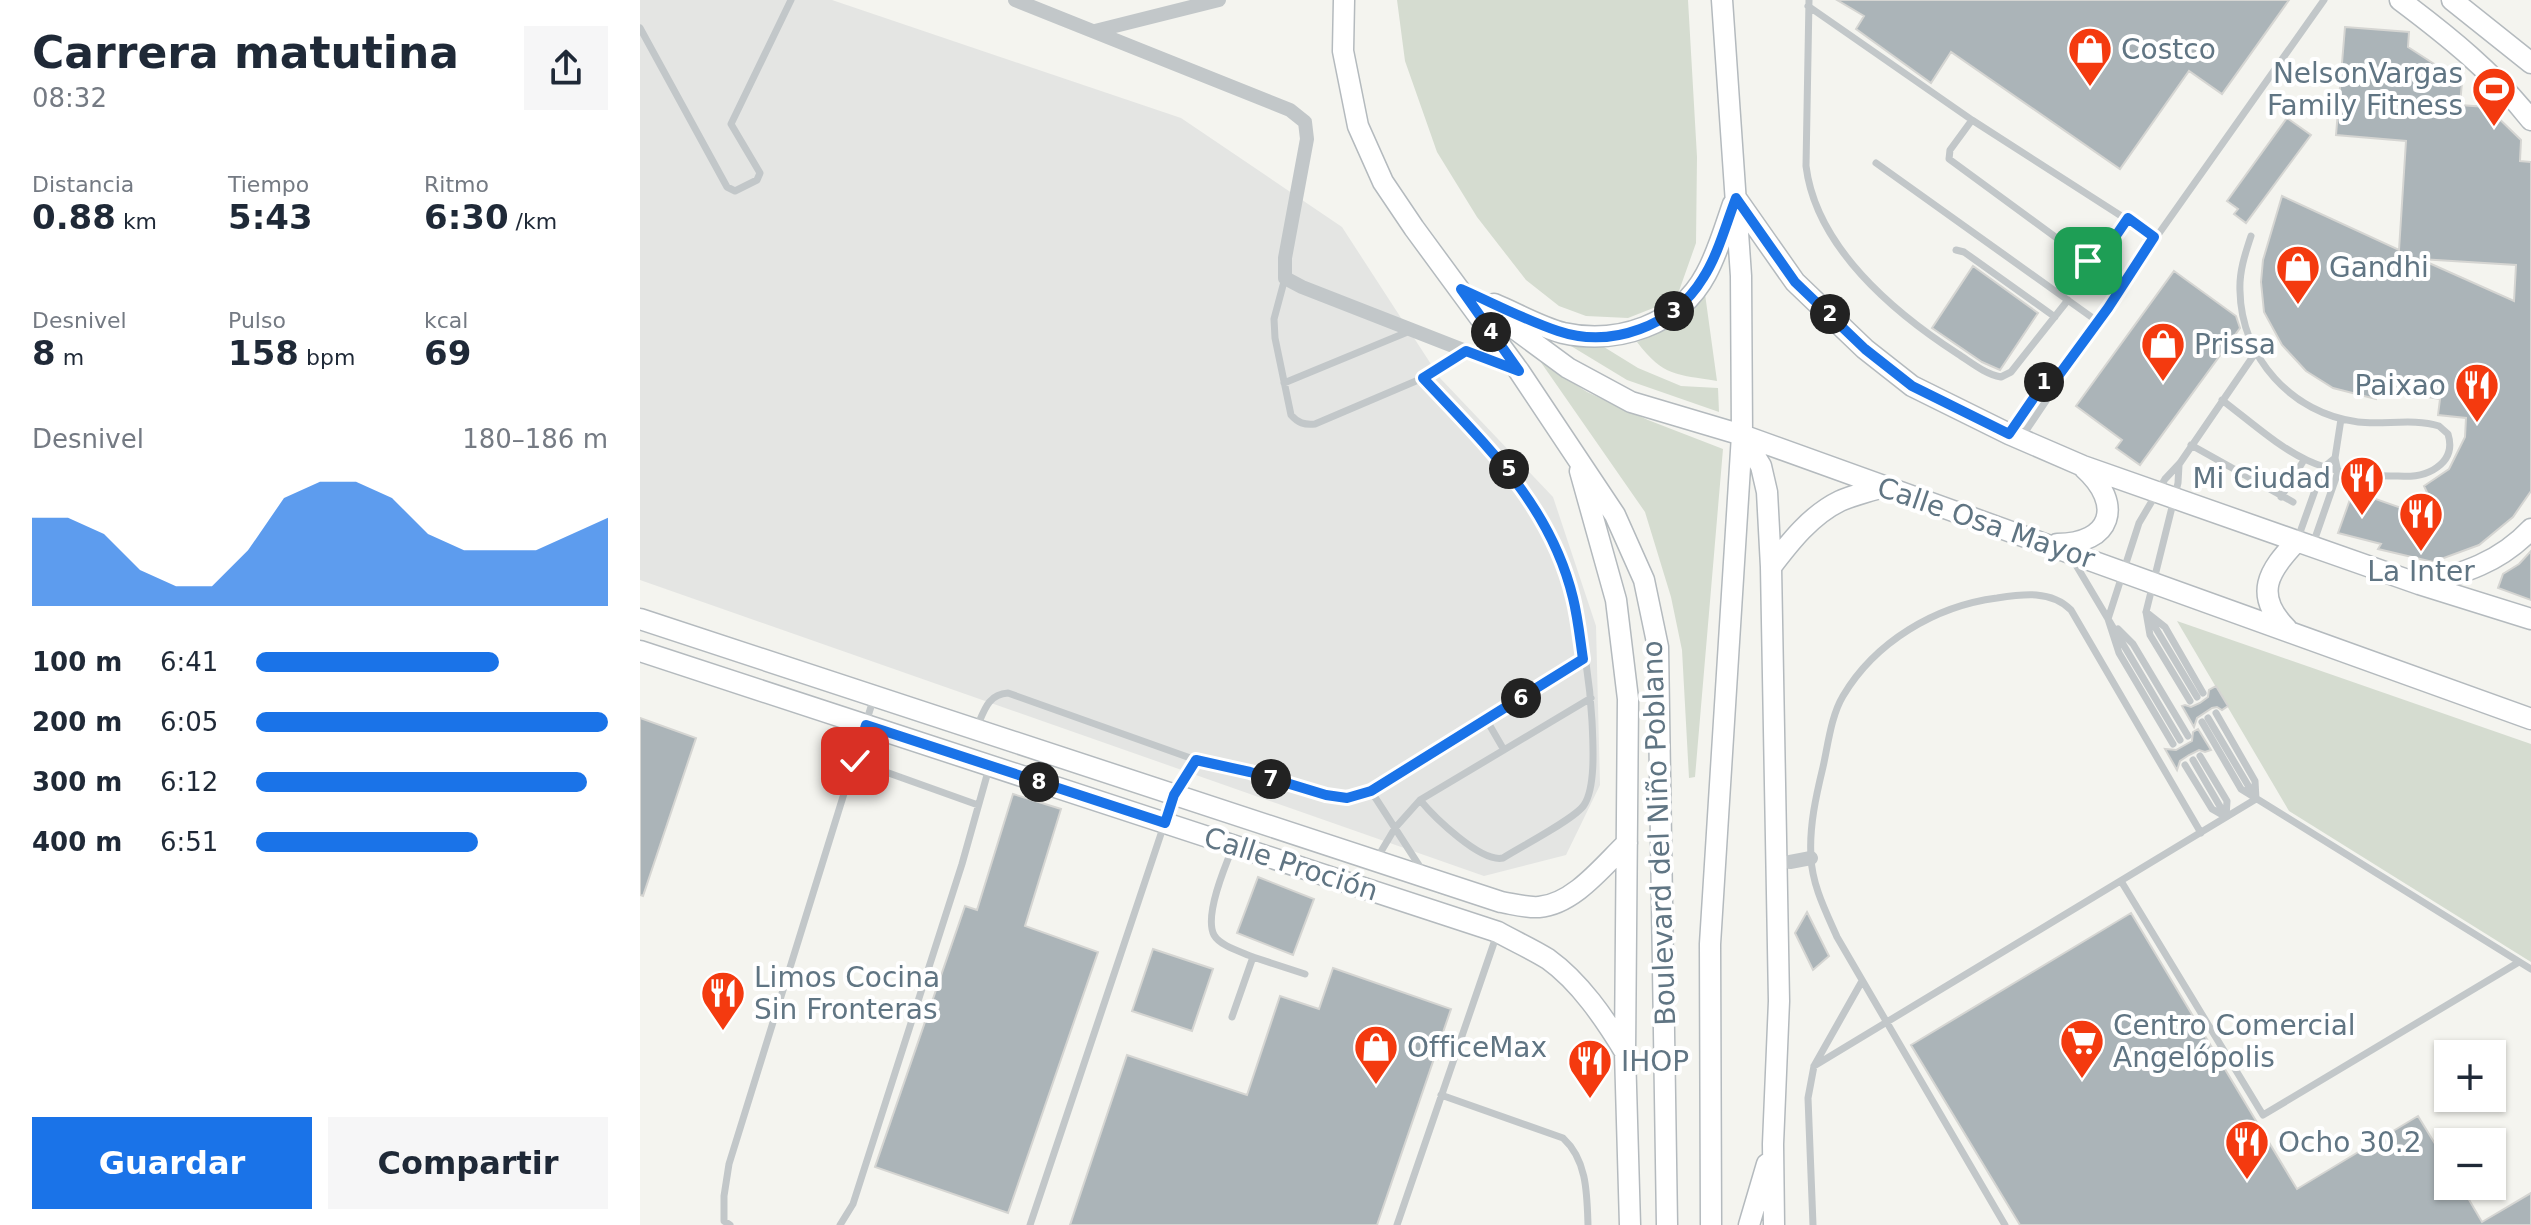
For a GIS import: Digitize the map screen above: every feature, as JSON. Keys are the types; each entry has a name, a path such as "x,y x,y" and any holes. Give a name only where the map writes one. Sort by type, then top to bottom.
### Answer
{"main road":[{"name":"Boulevard del Niño Poblano","path":"1344,0 1343,51 1358,126 1383,182 1574,452 1615,515 1644,580 1658,647 1667,1225"},
{"name":"Boulevard del Niño Poblano","path":"1711,1225 1710,944 1742,435 1741,276 1722,0"},
{"path":"2400,0 2439,29 2506,88 2531,120"},
{"path":"2439,29 2454,2 2531,63"},
{"path":"1461,289 1559,332 1590,338 1633,333 1664,318 1701,283 1736,198"},
{"path":"1736,198 1795,282 1865,349 1912,386 2083,466 2419,584 2531,619"},
{"name":"Calle Osa Mayor","path":"1461,289 1568,368 1631,402 1742,435 2531,719"},
{"path":"1742,435 1761,466 1767,492 1771,567 1779,1001 1773,1144 1774,1225"},
{"path":"1574,452 1616,600 1628,699 1625,1052 1630,1225"},
{"path":"2058,548 2088,540 2102,528 2109,512 2108,499 2083,466"},
{"path":"1771,567 1795,536 1825,511 1838,502 1882,487"},
{"path":"2419,584 2466,573 2506,553 2531,529"},
{"path":"2288,630 2272,610 2268,585 2277,563 2304,544"},
{"name":"Calle Proción","path":"640,619 1501,902 1540,907 1564,899 1582,887 1627,843"},
{"name":"Calle Proción","path":"640,651 1498,932 1549,960 1607,1022 1625,1052"},
{"path":"910,739 918,710"},
{"path":"1749,1225 1773,1144"}],"street":[{"path":"1016,0 1290,110 1305,122 1307,139 1285,258 1285,278 1519,371"},
{"path":"1095,31 1219,0"},
{"path":"1790,862 1811,858"}],"lane":[{"path":"640,28 727,187 735,191 757,180 760,173 731,124 791,0"},
{"path":"2014,436 2056,386 2056,379 2154,237 2324,0"},
{"path":"1808,3 1972,120 2154,237"},
{"path":"1808,3 1806,166 1815,205 1848,259 1901,312 1991,375 2001,377 2011,372 2068,300"},
{"path":"1972,120 1948,154 1951,162 2088,261 2100,259 2128,218"},
{"path":"1876,163 2097,321"},
{"path":"2222,400 2304,460 2338,472 2360,476 2419,476 2442,464 2450,451 2450,442 2444,430 2432,424 2341,419 2310,407 2271,375 2256,352 2242,314 2242,262 2251,236"},
{"path":"1956,250 1964,252 2055,317"},
{"path":"1285,278 1274,319 1291,415 1297,422 1315,424 1423,378 1466,351"},
{"path":"1284,383 1415,329"},
{"path":"2146,612 2165,627 2197,697 2150,635 2146,612 2154,582 2165,496 2191,445 2256,352"},
{"path":"1420,800 1454,834 1487,857 1496,860 1503,858 1582,809 1587,801 1593,749 1591,698 1573,598 1560,555 1534,505 1507,466 1423,378"},
{"path":"2304,544 2338,472 2335,458 2341,419"},
{"path":"2191,445 2293,502"},
{"path":"2304,544 2323,468 2335,458"},
{"path":"2281,497 2304,460"},
{"path":"2108,619 2139,523 2178,483 2180,463"},
{"path":"2058,548 2108,619 2180,740"},
{"path":"2005,1225 1837,937 1818,893 1811,858 1815,803 1841,698 1862,670 1887,646 1915,626 1979,600 2014,595 2049,596 2071,610 2201,833"},
{"path":"976,729 992,698 998,693 1008,693 1196,760 1347,798 1371,791 1583,659"},
{"path":"725,1224 724,1196 729,1164 874,696"},
{"path":"1376,861 1395,828 1420,800 1591,698"},
{"path":"2256,799 2255,781 2209,718 2241,789 2256,799 2531,969"},
{"path":"1486,719 1504,750"},
{"path":"1030,1225 1174,795 1196,760"},
{"path":"2192,760 2227,801 2226,817 2212,809 2192,760"},
{"path":"855,761 978,805"},
{"path":"855,1225 842,1222 853,1204 953,894 990,766"},
{"path":"1371,791 1427,878"},
{"path":"1814,1066 2256,799"},
{"path":"1233,845 1220,879 1211,921 1214,935 1253,957 1305,974"},
{"path":"2121,881 2263,1115 2519,962"},
{"path":"1397,1225 1498,932"},
{"path":"1232,1017 1253,957"},
{"path":"1813,1225 1808,1098 1814,1066 1862,981"},
{"path":"1441,1095 1563,1138 1575,1149 1582,1165 1588,1225"}],"shaded area":[{"path":"640,0 832,0 1181,118 1342,227 1440,378 1553,497 1596,626 1600,785 1566,855 1484,876 640,580"},
{"path":"1397,0 1688,0 1697,157 1696,243 1679,291 1661,305 1628,318 1586,316 1559,306 1526,280 1477,217 1437,152 1405,61"},
{"path":"1705,294 1717,381 1663,368 1637,342 1673,322"},
{"path":"1566,343 1604,347 1638,368 1681,386 1718,388 1719,412 1627,380"},
{"path":"1540,361 1587,392 1723,449 1695,777 1689,778 1682,650 1671,597 1645,512"},
{"path":"2177,621 2531,744 2531,962 2289,811"}],"building":[{"name":"Costco","path":"1837,0 2289,0 2222,94 2189,71 2120,169 1951,52 1931,83 1856,29 1864,16"},
{"path":"2345,27 2409,32 2408,47 2462,82 2460,105 2487,107 2521,140 2520,161 2531,162 2531,491 2513,517 2479,545 2433,562 2378,549 2381,544 2338,533 2353,491 2441,522 2424,486 2449,469 2465,437 2466,418 2438,415 2440,399 2378,389 2376,399 2333,388 2306,371 2282,345 2264,312 2261,282 2263,260 2282,196 2399,250 2406,141 2336,135","holes":["2420,259 2516,265 2514,301"]},
{"path":"2287,118 2311,135 2246,223 2234,214 2238,209 2227,201"},
{"path":"1973,266 2038,313 2000,370 1982,362 1932,328"},
{"path":"2174,271 2236,316 2240,328 2140,465 2116,448 2122,440 2076,406"},
{"path":"2531,551 2531,600 2498,588 2503,574 2519,564"},
{"path":"2216,686 2228,706 2222,710 2212,708 2197,718 2194,727 2182,706 2191,707 2200,703"},
{"path":"640,718 696,738 643,896 640,895"},
{"path":"2198,729 2211,750 2199,750 2189,755 2180,761 2177,770 2165,749 2176,750 2192,741 2193,732"},
{"path":"1013,794 1061,809 1025,926 1098,952 1008,1213 875,1167 965,906 977,910"},
{"path":"1258,877 1314,899 1293,955 1237,933"},
{"path":"1807,912 1829,956 1813,970 1795,933"},
{"name":"Centro Comercial Angelópolis","path":"2131,913 2297,1189 2418,1116 2434,1142 2434,1200 2469,1200 2482,1222 2531,1193 2531,1225 2020,1225 1911,1045"},
{"path":"1153,949 1213,969 1192,1031 1132,1011"},
{"path":"1333,968 1451,1009 1377,1225 1070,1225 1127,1055 1247,1095 1280,996 1319,1009"}],"place":[{"name":"Costco","path":"2090,88"},
{"name":"NelsonVargas Family Fitness","path":"2494,128"},
{"name":"Gandhi","path":"2298,306"},
{"name":"Prissa","path":"2163,383"},
{"name":"Paixao","path":"2477,424"},
{"name":"Mi Ciudad","path":"2362,517"},
{"name":"La Inter","path":"2421,553"},
{"name":"Limos Cocina Sin Fronteras","path":"723,1032"},
{"name":"Centro Comercial Angelópolis","path":"2082,1080"},
{"name":"OfficeMax","path":"1376,1086"},
{"name":"IHOP","path":"1590,1100"},
{"name":"Ocho 30.2","path":"2247,1181"}],"route":[{"path":"855,761 866,725 1165,823 1174,795 1196,760 1250,772 1326,795 1347,798 1371,791 1583,659 1573,598 1560,555 1545,523 1507,466 1423,378 1466,351 1519,371 1461,289 1559,332 1590,338 1633,333 1664,318 1701,283 1736,198 1795,282 1865,349 1912,386 2009,434 2046,380 2056,379 2108,308 2154,237 2128,218 2100,259 2088,261"}]}
